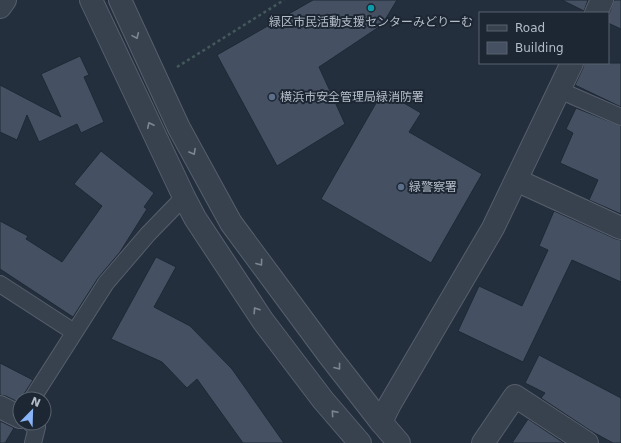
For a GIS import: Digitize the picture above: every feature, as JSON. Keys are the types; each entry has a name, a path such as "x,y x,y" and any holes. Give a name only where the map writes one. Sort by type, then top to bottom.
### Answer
{"street":[{"path":"0,7 5,0"},
{"path":"91,0 195,218 263,320 323,400 360,443"},
{"path":"120,0 179,128 231,223 328,354 380,422 399,443"},
{"path":"596,12 602,0"},
{"path":"380,422 493,228 572,64"},
{"path":"516,180 621,228"},
{"path":"483,443 515,396 588,443"},
{"path":"0,407 12,413"}],"lane":[{"path":"559,90 621,117"},
{"path":"37,391 106,283 148,234 184,197"},
{"path":"0,284 74,332"},
{"path":"33,443 36,431"}],"path":[{"path":"177,68 284,0"}],"building":[{"path":"313,0 397,0 382,25 319,67 345,124 277,166 217,55"},
{"path":"562,0 588,0 584,11"},
{"path":"614,0 621,0 621,29 609,23 609,14"},
{"path":"80,56 89,75 84,77 104,122 81,133 77,124 39,142 27,115 17,140 0,132 0,85 61,117 41,74"},
{"path":"621,63 621,107 575,85 584,64"},
{"name":"緑警察署","path":"383,91 421,113 409,132 482,174 431,263 321,199"},
{"path":"576,108 621,126 621,214 589,200 598,180 560,163 573,133 566,129"},
{"path":"101,151 154,193 144,207 147,209 120,252 98,278 73,317 0,269 0,221 28,236 26,239 62,262 102,206 74,184"},
{"path":"554,211 621,240 621,282 572,260 523,362 458,331 479,286 522,306 548,250 539,246"},
{"path":"156,257 176,267 154,307 190,326 232,369 284,443 243,443 197,379 187,388 162,362 111,339"},
{"path":"539,355 621,398 621,443 613,443 591,431 541,398 545,393 525,383"},
{"path":"0,363 33,380 26,391 12,391 12,399 0,395"},
{"path":"528,419 564,443 512,443"},
{"path":"0,421 12,427 12,431 5,443 0,443"}],"place":[{"name":"緑区市民活動支援センターみどりーむ","path":"371,8"},
{"name":"横浜市安全管理局緑消防署","path":"272,97"},
{"name":"緑警察署","path":"401,187"}]}
